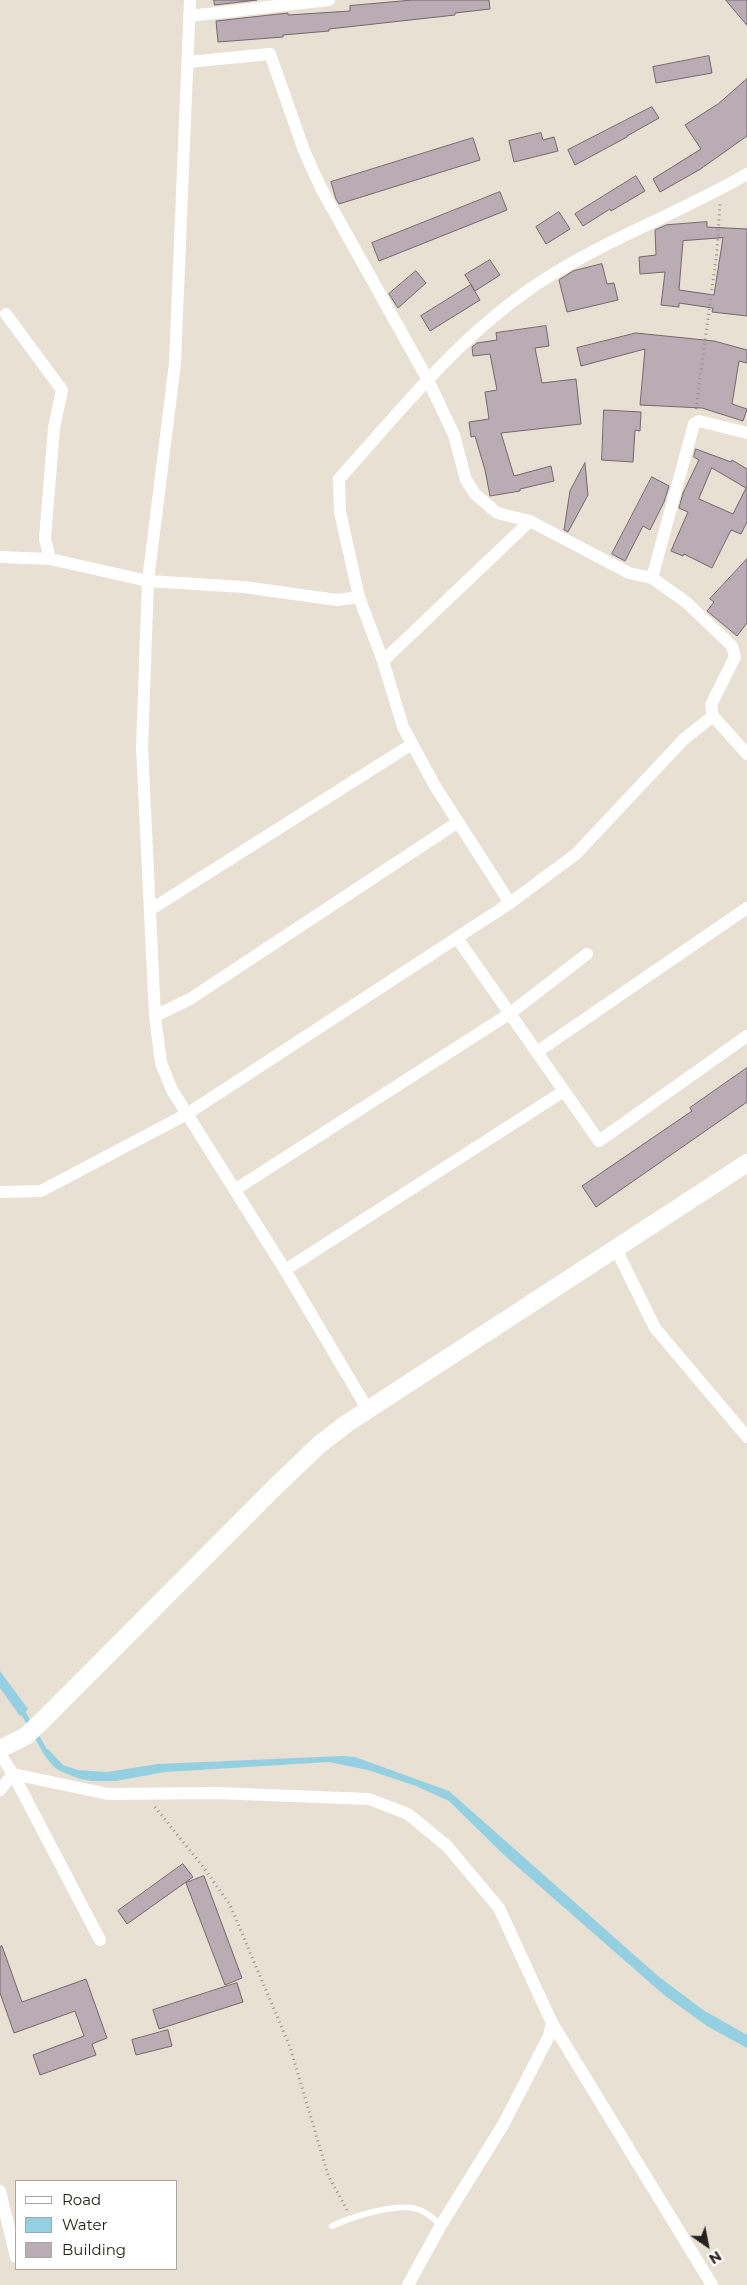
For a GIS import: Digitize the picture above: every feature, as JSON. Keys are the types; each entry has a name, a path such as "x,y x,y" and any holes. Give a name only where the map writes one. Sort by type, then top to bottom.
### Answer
{"street":[{"path":"190,0 175,363 148,580 142,747 155,1016 161,1063 172,1090 236,1189 368,1410"},
{"path":"189,16 329,0"},
{"path":"188,62 270,54 306,153 322,190 428,380 454,435 466,480 475,494 497,513 530,521 629,573 652,578 686,602 732,646 735,657 711,705 713,716 747,754"},
{"path":"510,903 458,822 403,727 383,661 359,597 340,512 340,479 428,380 475,332 544,280 572,262 718,191 747,174"},
{"path":"6,314 62,390 54,428 45,539 50,559"},
{"path":"652,578 694,424 699,421 747,433"},
{"path":"383,661 530,521"},
{"path":"0,557 50,559 148,580 244,587 337,600 359,597"},
{"path":"0,1192 41,1191 188,1114 510,903 576,854 684,739 713,716"},
{"path":"150,910 412,744"},
{"path":"155,1016 190,999 458,822"},
{"path":"537,1052 747,908"},
{"path":"457,938 599,1141 747,1036"},
{"path":"236,1189 509,1014 587,954"},
{"path":"285,1270 564,1091"},
{"path":"0,1749 26,1736 43,1720 320,1444 368,1410 747,1163"},
{"path":"616,1249 655,1328 747,1437"},
{"path":"0,1754 13,1774 100,1940"},
{"path":"0,1790 13,1774"},
{"path":"13,1774 108,1794 216,1793 341,1796 369,1799 389,1805 408,1814 447,1846 499,1908 552,2023 712,2285"},
{"path":"408,2285 441,2225 503,2125 549,2036 552,2023"},
{"path":"0,2191 15,2253"}],"lane":[{"path":"332,2226 351,2218 391,2209 409,2208 422,2210 441,2225"}],"path":[{"path":"694,424 717,251 720,202 718,191"},
{"path":"146,1794 204,1868 230,1905 290,2047 328,2175 351,2218"}],"water":[{"path":"0,1671 28,1709 20,1716 0,1688"},
{"path":"48,1749 63,1765 78,1770 107,1772 158,1764 355,1757 449,1791 658,1976 703,2010 747,2035 747,2048 707,2026 664,1995 504,1855 449,1801 416,1786 368,1770 329,1762 165,1772 116,1781 92,1781 80,1779 53,1766 43,1753"}],"building":[{"path":"214,0 257,0 215,5"},
{"path":"413,0 489,0 490,9 455,13 455,15 329,29 329,31 283,35 283,37 218,42 216,21 288,13 288,15 350,11 350,6"},
{"path":"726,0 747,0 747,25"},
{"path":"709,56 712,73 656,83 653,67"},
{"path":"747,79 747,136 699,170 660,192 653,179 701,149 685,125 718,104"},
{"path":"652,107 659,118 575,165 568,150"},
{"path":"541,133 543,140 554,137 558,151 514,162 509,141"},
{"path":"473,138 480,160 339,204 336,199 331,182"},
{"path":"636,176 645,191 611,211 610,209 583,226 575,214"},
{"path":"500,192 507,210 379,261 372,243"},
{"path":"559,212 570,229 546,244 536,227"},
{"path":"707,222 707,227 747,229 747,316 712,312 713,308 679,303 679,307 661,305 665,272 640,274 639,257 656,255 655,230 666,225","holes":["723,238 714,295 679,290 683,241"]},
{"path":"490,260 500,275 475,291 465,275"},
{"path":"602,264 607,284 614,283 618,300 567,312 559,280 573,271"},
{"path":"416,271 426,283 398,308 389,294"},
{"path":"471,285 480,300 430,331 421,316"},
{"path":"546,326 549,346 535,348 542,383 576,379 581,424 501,433 514,476 551,466 554,481 520,489 520,491 490,496 485,470 475,436 471,437 469,422 489,419 485,392 497,390 490,354 473,356 472,347 477,343 497,340 496,333"},
{"path":"636,333 714,341 747,350 747,363 739,361 732,404 747,409 743,421 702,408 640,405 645,349 581,366 577,348"},
{"path":"604,410 641,412 640,431 635,430 633,462 602,460"},
{"path":"696,449 731,462 732,460 747,469 747,522 741,534 731,530 712,568 684,554 683,556 671,551 688,512 679,508 683,493 699,460 694,457","holes":["712,468 746,488 733,514 699,499"]},
{"path":"585,463 588,495 568,532 564,530 570,491"},
{"path":"652,477 669,486 664,502 650,530 643,526 625,561 612,554"},
{"path":"747,559 747,623 737,636 707,611 714,602 710,599"},
{"path":"747,1068 747,1102 596,1207 582,1186 692,1111 690,1108"},
{"path":"183,1864 193,1877 127,1924 118,1911"},
{"path":"204,1876 242,1978 225,1985 186,1883"},
{"path":"2,1946 22,2002 86,1979 107,2038 92,2044 96,2055 40,2075 33,2055 84,2036 75,2011 14,2033 0,1993 0,1947"},
{"path":"237,1983 243,2002 159,2029 153,2010"},
{"path":"168,2030 172,2046 136,2055 132,2040"}],"waterway":[{"path":"21,1709 48,1756"}]}
